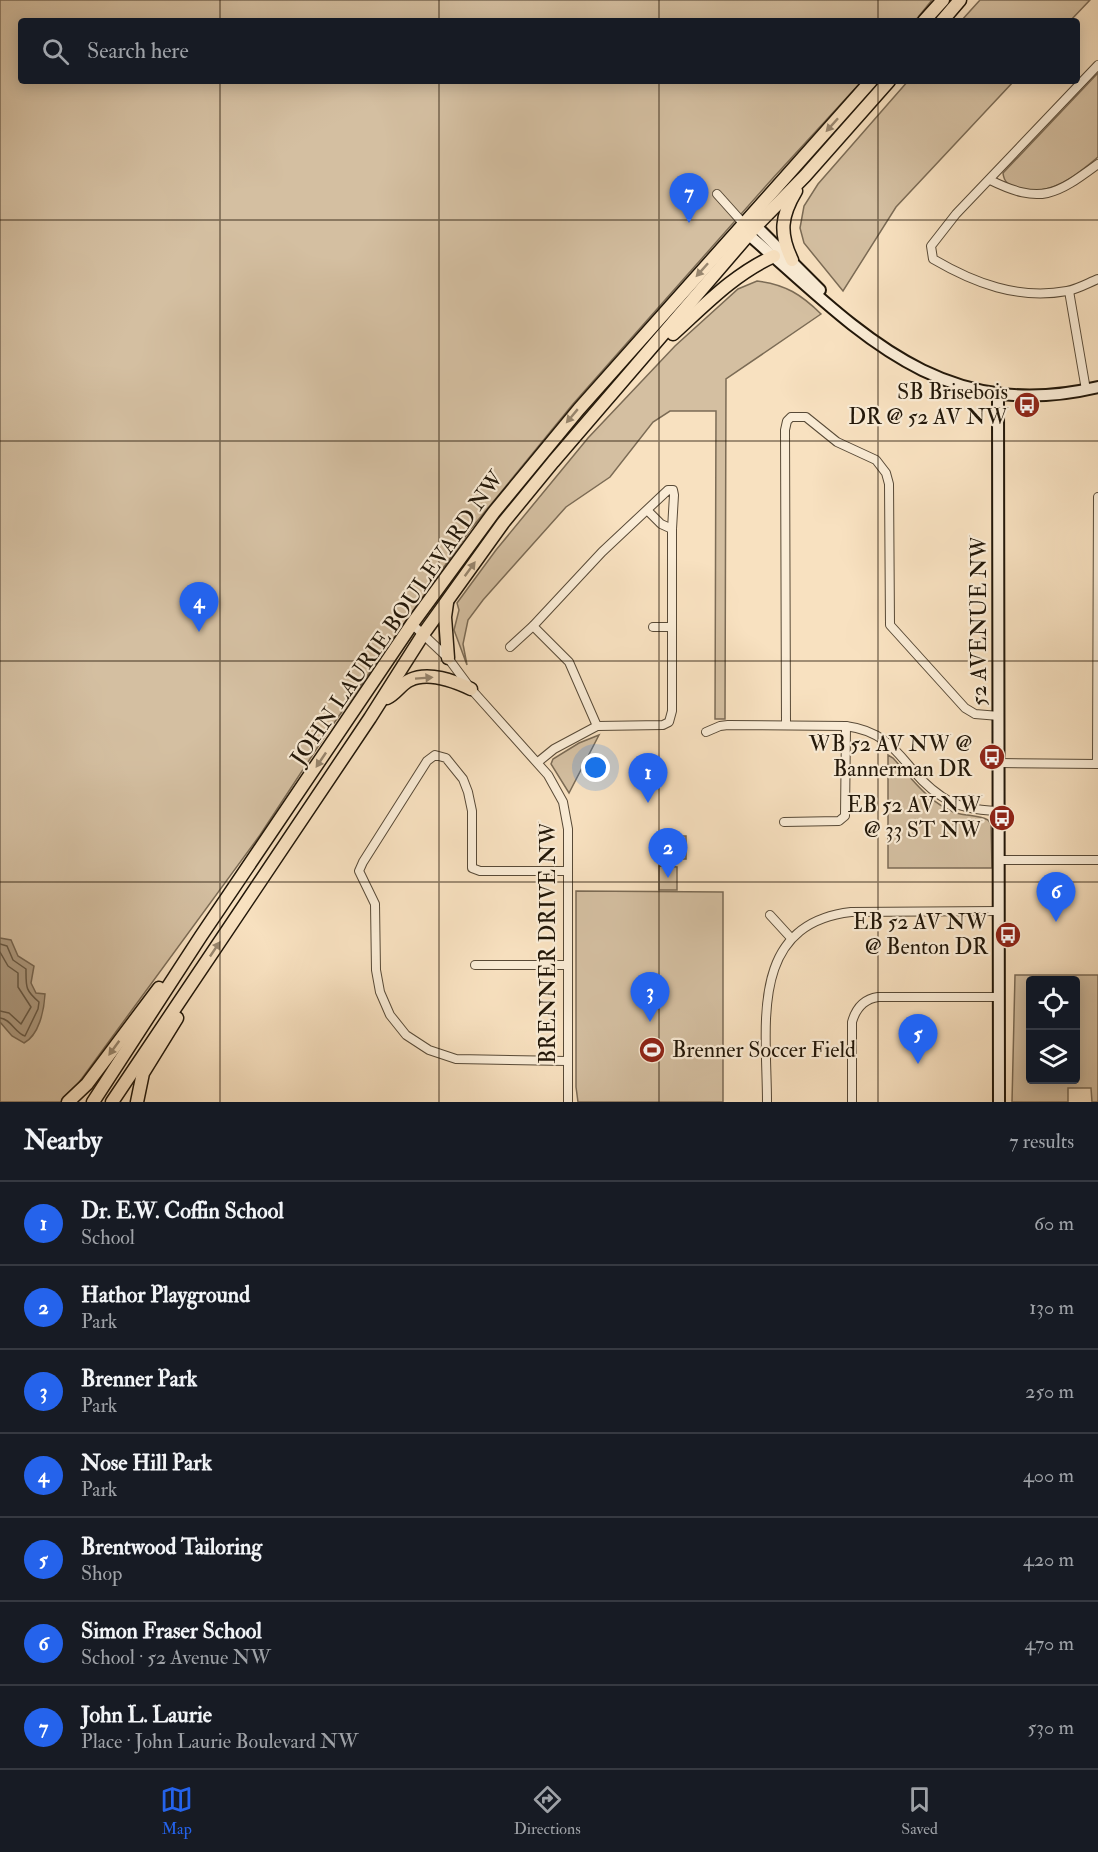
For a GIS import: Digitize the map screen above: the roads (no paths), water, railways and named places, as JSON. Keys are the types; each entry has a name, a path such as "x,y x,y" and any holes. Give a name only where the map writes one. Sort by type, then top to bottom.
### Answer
{"main road":[{"path":"927,18 943,0"},
{"path":"945,18 960,0"},
{"name":"JOHN LAURIE BOULEVARD NW","path":"93,1102 201,936 412,624 494,512 544,450 868,84"},
{"name":"JOHN LAURIE BOULEVARD NW","path":"112,1102 424,633 503,523 753,231 886,84"},
{"path":"792,260 785,245 782,230 786,209 805,176"},
{"path":"635,369 731,281 774,256"},
{"path":"447,601 445,616 448,658"},
{"path":"381,700 391,696 410,680 423,677 448,680 471,689"},
{"path":"68,1102 87,1084 201,936"},
{"path":"137,1102 143,1073 173,1025 192,983"}],"street":[{"path":"1098,65 956,214 932,246 933,259 963,277 994,288 1024,293 1068,291 1098,279"},
{"path":"990,180 1011,190 1034,194 1053,193 1068,186 1098,164"},
{"path":"717,194 743,223 792,260 841,310 848,321"},
{"path":"753,231 774,256 836,313 875,343 918,369 965,386 998,393 1040,395 1098,387"},
{"path":"1068,291 1086,390"},
{"name":"52 AVENUE NW","path":"998,393 999,1102"},
{"path":"786,725 785,430 787,421 791,417 799,416 806,417 837,442 876,460 882,467 889,484 890,625 965,708 975,714 999,716"},
{"path":"510,647 533,626 595,559 668,490 673,490 672,711 669,722 663,725 597,726 554,749 538,762"},
{"path":"999,763 1098,764 1098,497"},
{"path":"648,511 661,524 672,529"},
{"name":"BRENNER DRIVE NW","path":"412,624 448,658 471,689 538,762 552,781 563,802 567,820 568,871 568,1102"},
{"path":"533,626 569,662 597,726"},
{"path":"653,627 672,627"},
{"path":"706,732 720,726 786,725 862,728 885,740 927,785 947,800 972,809 998,811"},
{"path":"784,822 839,821 845,816 846,726"},
{"path":"567,1061 456,1059 429,1050 406,1035 390,1015 380,992 376,970 375,904 359,871 427,761 435,754 446,758 463,779 468,792 472,811 472,868 480,871 568,871"},
{"path":"998,860 1098,860"},
{"path":"767,1102 768,986 776,962 791,938 821,919 851,912 999,911"},
{"path":"770,915 791,938"},
{"path":"475,965 568,965"},
{"path":"852,1102 852,1022 863,1003 878,997 999,997"}],"water":[{"path":"0,938 11,940 18,956 34,966 31,983 36,993 45,994 42,1015 37,1028 24,1043 12,1036 0,1022"}],"place":[{"name":"John L. Laurie","path":"689,223"},
{"name":"SB Brisebois DR @ 52 AV NW","path":"1027,405"},
{"name":"Nose Hill Park","path":"199,632"},
{"name":"WB 52 AV NW @ Bannerman DR","path":"992,757"},
{"name":"Dr. E.W. Coffin School","path":"648,803"},
{"name":"EB 52 AV NW @ 33 ST NW","path":"1002,818"},
{"name":"Hathor Playground","path":"668,878"},
{"name":"Simon Fraser School","path":"1056,922"},
{"name":"EB 52 AV NW @ Benton DR","path":"1008,935"},
{"name":"Brenner Park","path":"650,1022"},
{"name":"Brenner Soccer Field","path":"652,1050"},
{"name":"Brentwood Tailoring","path":"918,1064"}]}
